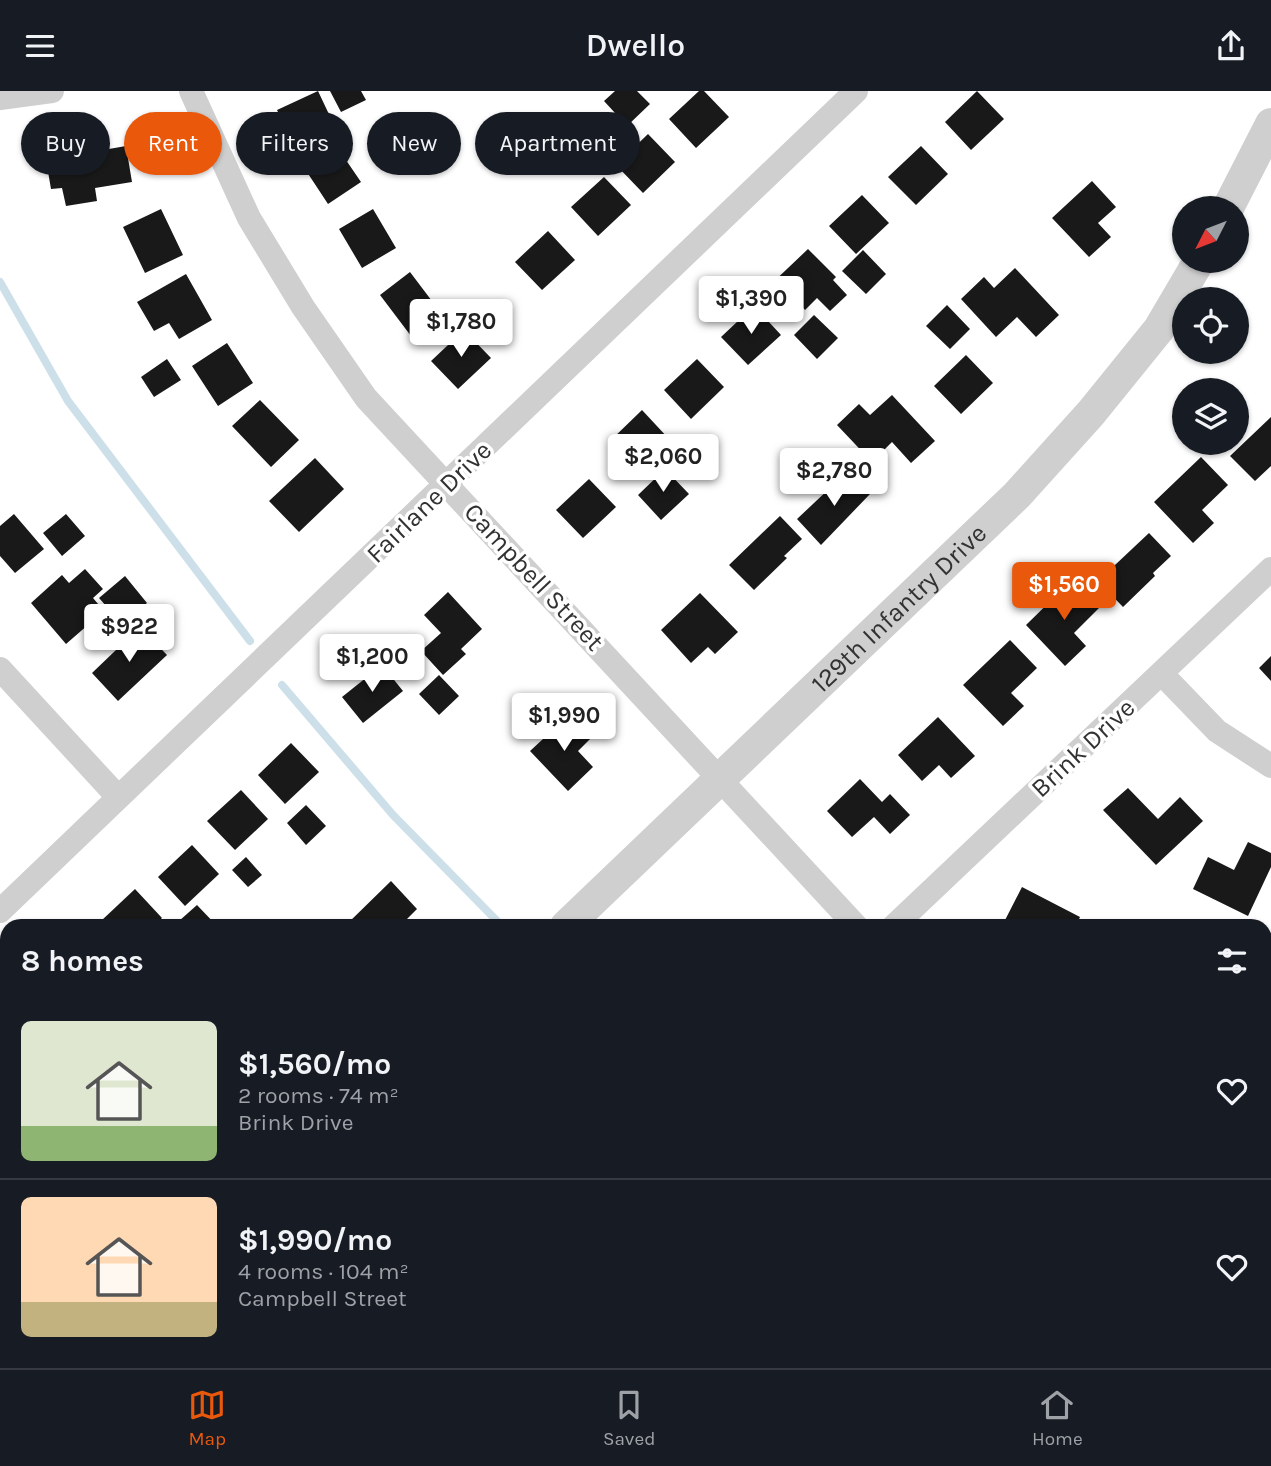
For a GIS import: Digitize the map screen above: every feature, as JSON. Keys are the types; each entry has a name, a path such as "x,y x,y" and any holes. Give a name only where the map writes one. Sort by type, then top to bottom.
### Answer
{"street":[{"path":"0,98 52,91"},
{"name":"Campbell Street","path":"191,91 249,218 303,307 366,398 850,919"},
{"name":"Fairlane Drive","path":"0,911 856,91"},
{"path":"1234,196 1271,124"},
{"name":"129th Infantry Drive","path":"573,919 1017,495 1091,413 1160,329 1192,273"},
{"name":"Brink Drive","path":"901,919 1271,569"},
{"path":"0,669 118,797"},
{"path":"1162,674 1217,731 1271,766"}],"building":[{"path":"318,91 328,112 278,112 277,110"},
{"path":"330,91 361,91 366,100 341,112"},
{"path":"615,91 637,91 650,104 640,114 614,112 604,101"},
{"path":"699,91 704,91 729,117 696,148 669,119"},
{"path":"977,91 1004,119 971,150 945,122"},
{"path":"648,134 675,162 643,193 626,175 640,175 640,142"},
{"path":"124,146 124,175 131,175 132,182 95,188 97,201 66,206 62,188 51,189 49,175 110,175 110,149"},
{"path":"921,146 948,174 916,205 888,177"},
{"path":"353,170 361,182 328,204 309,175 353,175"},
{"path":"604,177 631,205 598,236 571,207"},
{"path":"1092,181 1116,207 1098,223 1111,237 1089,257 1052,218"},
{"path":"862,195 889,223 856,254 829,226"},
{"path":"161,209 183,255 145,273 123,227"},
{"path":"373,209 396,248 362,268 339,229"},
{"path":"548,231 575,260 542,290 515,262"},
{"path":"808,249 836,277 833,280 847,295 830,311 817,298 805,310 800,304 791,313 767,288"},
{"path":"863,250 886,274 866,294 842,271"},
{"path":"1015,268 1059,315 1036,337 1017,317 996,337 961,299 984,277 994,288"},
{"path":"410,272 441,313 411,336 380,295"},
{"path":"186,274 212,320 179,339 169,323 154,331 137,302"},
{"path":"947,305 970,329 950,349 926,326"},
{"path":"754,306 781,335 748,365 721,337"},
{"path":"814,315 838,338 817,359 794,335"},
{"path":"464,330 491,358 458,389 431,361"},
{"path":"227,343 253,383 218,406 192,366"},
{"path":"966,355 993,383 961,414 934,386"},
{"path":"167,359 181,380 154,397 141,377"},
{"path":"697,359 724,387 691,419 664,390"},
{"path":"892,395 935,441 911,463 892,442 872,462 837,425 859,404 870,415"},
{"path":"260,400 299,440 271,467 232,426"},
{"path":"642,410 669,439 636,470 609,442"},
{"path":"1271,417 1271,466 1255,481 1230,456 1249,455 1249,438"},
{"path":"1201,457 1228,485 1202,510 1214,523 1193,543 1154,502"},
{"path":"315,458 344,489 299,532 269,501"},
{"path":"665,469 689,494 661,520 638,495"},
{"path":"848,471 870,494 821,545 797,519"},
{"path":"589,479 616,507 583,538 556,510"},
{"path":"14,514 44,549 15,573 0,556 0,526"},
{"path":"66,514 85,536 62,556 43,533"},
{"path":"780,516 802,539 754,590 729,565"},
{"path":"1149,533 1171,556 1123,607 1098,581"},
{"path":"85,569 103,589 93,598 104,611 66,644 31,603 62,575 69,583"},
{"path":"125,576 147,603 122,624 99,598"},
{"path":"1072,580 1099,608 1074,633 1086,646 1065,666 1026,625"},
{"path":"448,592 482,629 461,649 466,654 443,675 421,651 441,633 424,615"},
{"path":"700,593 738,632 715,654 708,647 691,663 661,630"},
{"path":"140,627 167,655 118,701 92,673"},
{"path":"1010,640 1037,668 1011,693 1024,706 1003,726 963,685"},
{"path":"1271,656 1271,681 1259,668"},
{"path":"382,665 403,691 363,723 342,697"},
{"path":"439,675 459,696 439,715 419,694"},
{"path":"569,715 591,738 578,751 593,767 568,791 530,751"},
{"path":"938,717 975,756 951,778 939,765 922,781 898,755"},
{"path":"291,743 319,772 285,804 258,775"},
{"path":"860,779 882,802 890,794 910,815 890,834 874,817 852,837 827,811"},
{"path":"1128,788 1158,819 1180,797 1203,821 1156,865 1103,810"},
{"path":"241,790 268,819 235,850 207,821"},
{"path":"306,805 326,826 306,845 287,823"},
{"path":"1248,842 1271,853 1271,867 1248,916 1193,889 1208,857 1234,870"},
{"path":"192,845 219,874 185,906 158,877"},
{"path":"246,857 262,875 248,887 232,870"},
{"path":"391,881 417,909 407,919 352,919"},
{"path":"1022,887 1080,917 1079,919 1006,919"},
{"path":"135,889 162,918 161,919 103,919"},
{"path":"197,905 210,919 181,919"}],"waterway":[{"path":"0,282 68,401 250,641"},
{"path":"282,685 393,815 495,919"}]}
